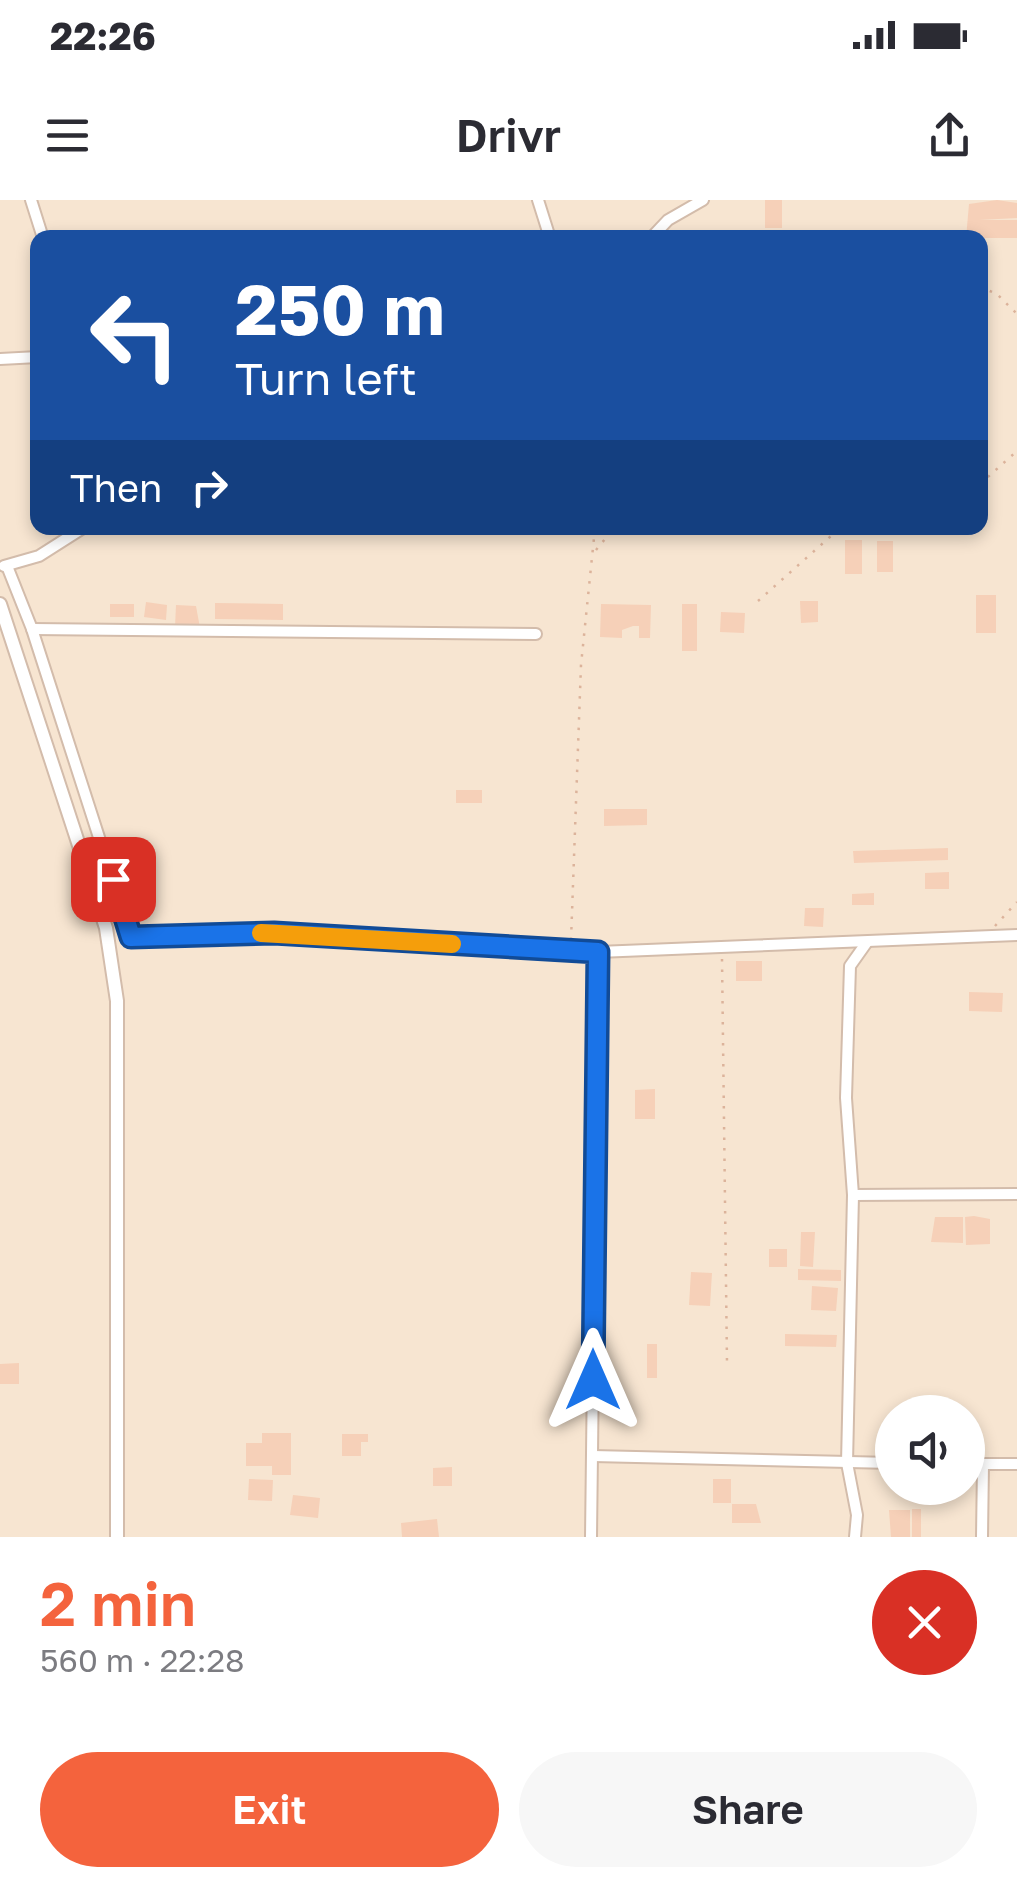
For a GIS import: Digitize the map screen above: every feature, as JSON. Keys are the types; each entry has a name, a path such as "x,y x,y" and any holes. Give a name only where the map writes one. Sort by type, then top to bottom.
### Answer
{"street":[{"path":"31,200 40,230"},
{"path":"538,200 547,230"},
{"path":"659,230 668,220 703,200"},
{"path":"0,359 30,358"},
{"path":"72,535 40,556 3,566 32,629 131,937 274,933 598,952 1017,935"},
{"path":"0,604 106,928 118,1002 117,1537"},
{"path":"32,629 536,634"},
{"path":"855,1537 857,1515 847,1463 853,1195 846,1098 850,966 867,942"},
{"path":"591,1537 598,952"},
{"path":"853,1195 1017,1194"},
{"path":"593,1456 875,1463"},
{"path":"985,1464 1017,1464"},
{"path":"982,1537 983,1505"}],"path":[{"path":"988,291 997,294 1017,314"},
{"path":"988,477 1017,451"},
{"path":"571,951 581,665 595,535"},
{"path":"594,554 609,535"},
{"path":"758,601 832,535"},
{"path":"984,938 1017,902"},
{"path":"722,947 727,1362"}],"shaded area":[{"path":"0,200 1017,200 1017,1537 0,1537"}],"building":[{"path":"765,200 782,200 782,228 765,228"},
{"path":"997,200 1017,203 1017,218 979,220 1017,220 1017,238 988,238 988,230 967,230 969,204"},
{"path":"845,540 862,540 862,574 845,574"},
{"path":"877,541 893,541 893,572 877,572"},
{"path":"976,595 996,595 996,633 976,633"},
{"path":"800,601 818,601 818,622 801,623"},
{"path":"146,602 167,605 166,620 144,617"},
{"path":"215,603 283,604 283,620 215,619"},
{"path":"110,604 134,604 134,617 110,617"},
{"path":"601,604 651,605 650,638 639,638 639,626 622,630 622,638 600,637"},
{"path":"682,604 697,604 697,651 682,651"},
{"path":"176,605 196,606 200,628 175,627"},
{"path":"721,612 745,613 744,633 720,632"},
{"path":"456,790 482,790 482,803 456,803"},
{"path":"604,809 647,809 647,825 604,826"},
{"path":"948,848 948,860 854,863 853,851"},
{"path":"949,872 949,889 925,889 925,873"},
{"path":"874,893 874,905 852,905 852,894"},
{"path":"805,908 824,908 823,927 804,926"},
{"path":"736,961 762,961 762,981 736,981"},
{"path":"969,992 1003,993 1002,1012 969,1011"},
{"path":"655,1089 655,1119 635,1119 635,1090"},
{"path":"935,1217 963,1217 963,1243 931,1242"},
{"path":"965,1217 990,1219 990,1244 966,1245"},
{"path":"801,1232 815,1232 813,1267 800,1266"},
{"path":"769,1249 787,1249 787,1267 769,1267"},
{"path":"798,1269 841,1270 841,1281 798,1280"},
{"path":"691,1272 712,1273 710,1306 689,1305"},
{"path":"812,1286 838,1288 836,1311 811,1310"},
{"path":"785,1334 837,1335 836,1347 785,1346"},
{"path":"647,1344 657,1344 657,1378 647,1378"},
{"path":"19,1363 19,1384 0,1384 0,1364"},
{"path":"262,1433 291,1433 291,1475 272,1475 272,1466 246,1466 246,1443 262,1443"},
{"path":"342,1434 368,1434 368,1442 361,1442 361,1456 342,1456"},
{"path":"452,1467 452,1486 433,1486 433,1468"},
{"path":"249,1479 273,1480 272,1501 248,1500"},
{"path":"713,1479 731,1479 731,1503 713,1503"},
{"path":"293,1495 320,1498 318,1518 290,1515"},
{"path":"732,1504 756,1504 761,1523 732,1523"},
{"path":"912,1509 921,1509 921,1537 912,1537"},
{"path":"889,1510 910,1510 910,1537 891,1537"},
{"path":"437,1519 439,1537 402,1537 401,1523"}],"slow traffic":[{"path":"261,933 452,944"}],"route":[{"path":"113,879 131,937 274,933 598,952 593,1380"}]}
